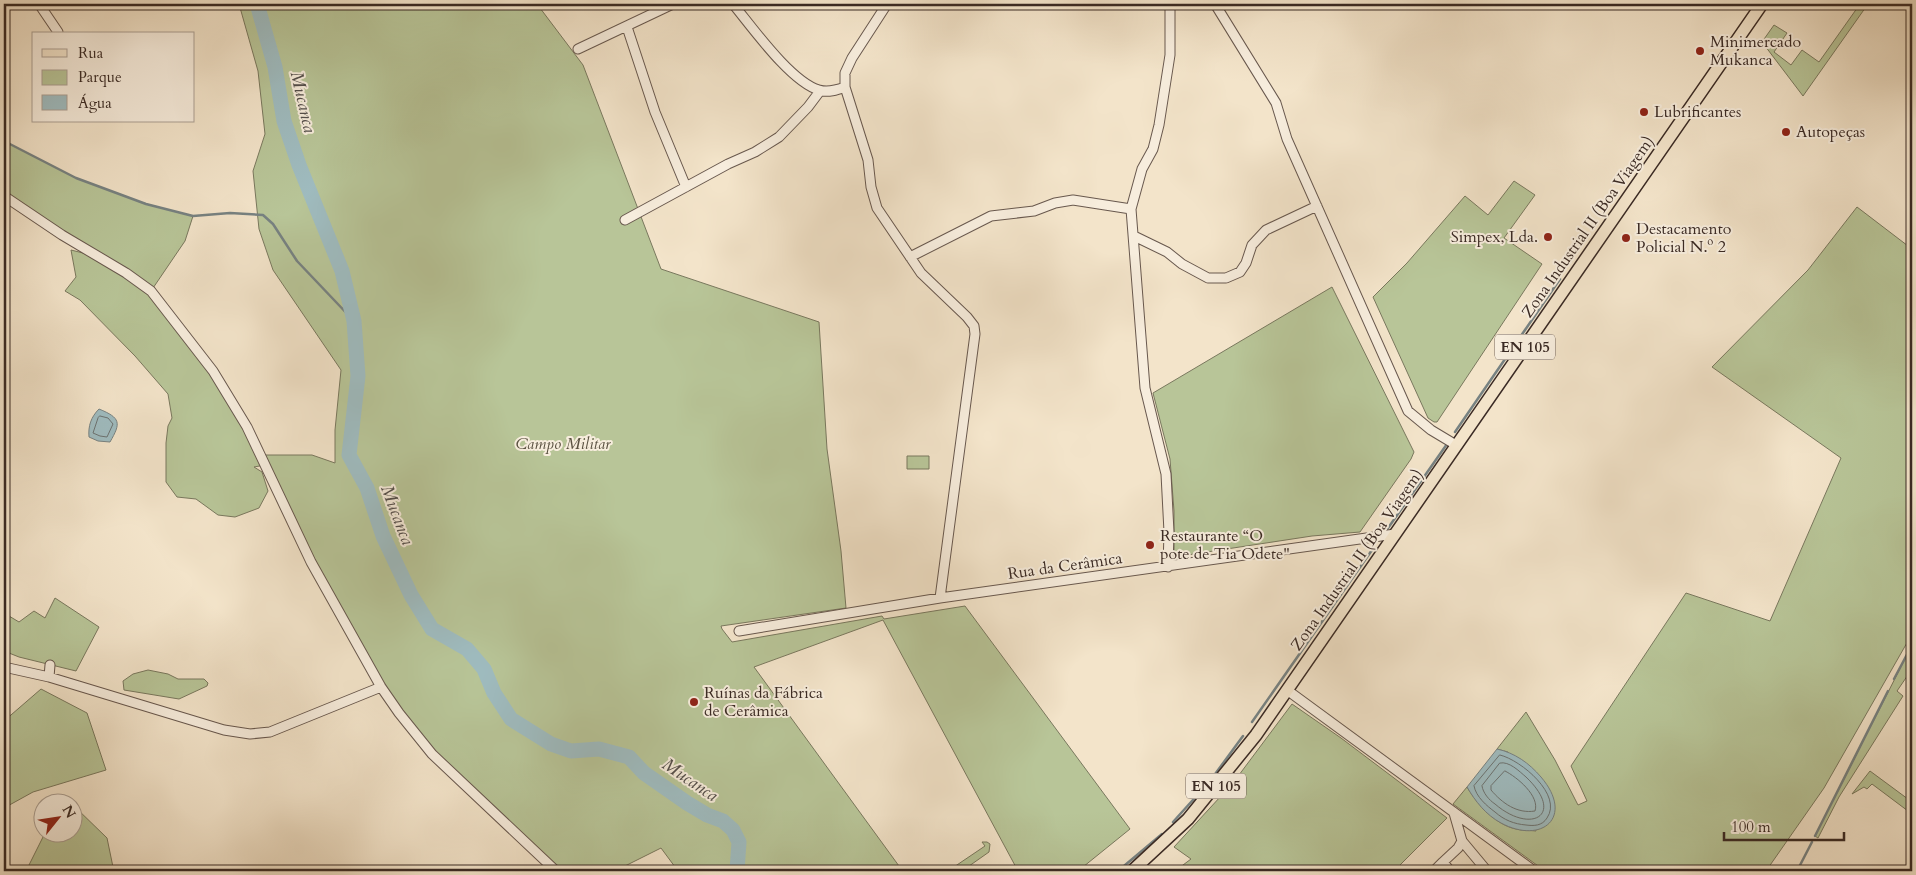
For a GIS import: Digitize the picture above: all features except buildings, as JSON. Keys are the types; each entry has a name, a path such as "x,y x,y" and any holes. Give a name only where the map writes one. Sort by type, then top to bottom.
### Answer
{"main road":[{"name":"Zona Industrial II (Boa Viagem)","path":"1287,690 1762,4"},
{"name":"EN 105","path":"1132,871 1174,833 1206,798 1240,756 1287,690"}],"street":[{"path":"39,4 58,32"},
{"path":"578,49 673,4"},
{"path":"733,4 778,58 805,84 820,90 833,91 845,87"},
{"path":"887,4 852,58 845,73 845,87 868,160 871,187 877,208 921,273 967,317 974,326 975,334 940,598"},
{"path":"1168,567 1169,532 1166,474 1145,388 1131,209 1139,178 1153,149 1160,125 1170,55 1170,4"},
{"path":"1215,4 1276,103 1287,139 1408,410 1431,430 1456,445"},
{"path":"627,27 655,112 686,187"},
{"path":"625,220 728,164 755,152 779,137 802,114 820,90"},
{"path":"4,196 90,253 126,273 151,291 179,325 213,371 247,427 311,562 382,687 399,713 432,754 556,871"},
{"path":"910,257 992,216 1034,211 1055,203 1073,200 1131,209"},
{"path":"1134,236 1167,252 1182,264 1208,278 1226,278 1240,272 1246,263 1252,245 1266,230 1317,206"},
{"name":"Rua da Cerâmica","path":"739,631 940,598 1394,534"},
{"path":"49,677 50,665"},
{"path":"6,666 49,677 224,730 250,734 270,732 382,687"},
{"path":"1287,690 1534,871"},
{"path":"1454,813 1462,841 1486,871"},
{"path":"1434,871 1458,848 1462,841"},
{"path":"1443,862 1450,871"}],"green space":[{"name":"Campo Militar","path":"239,4 537,4 583,65 661,269 819,322 827,449 841,551 846,608 721,626 722,629 732,642 882,616 884,619 965,606 1130,829 1078,871 1018,871 883,620 754,667 899,866 892,871 678,871 661,848 615,871 556,871 432,754 381,687 265,465 254,467 262,472 268,491 259,508 235,517 218,515 196,499 177,497 166,482 166,443 168,426 172,418 168,394 135,356 80,300 65,291 76,277 71,250 95,256 4,196 4,141 76,178 146,204 193,216 185,241 151,291 213,371 260,455 312,455 335,463 335,430 341,370 273,270 259,229 253,171 265,134 258,71"},
{"path":"1860,4 1868,4 1803,96 1762,42 1774,25 1787,33 1774,52 1791,65 1802,50 1819,62"},
{"path":"1514,181 1535,195 1504,238 1542,264 1437,422 1434,422 1428,418 1373,297 1407,263 1465,196 1488,215"},
{"path":"1857,207 1912,249 1912,634 1824,788 1766,871 1545,871 1453,804 1467,787 1482,807 1501,823 1519,830 1536,831 1508,752 1497,749 1526,712 1555,760 1578,805 1587,801 1571,766 1686,593 1770,621 1841,458 1712,367 1808,270"},
{"path":"1332,287 1414,452 1411,459 1360,532 1312,536 1174,557 1174,511 1170,459 1153,393"},
{"path":"907,456 929,456 929,469 907,469"},
{"path":"55,598 99,627 76,671 19,657 4,651 4,613 19,622 34,611 45,618"},
{"path":"1912,645 1912,669 1897,691 1903,696 1839,797 1818,838 1815,836"},
{"path":"148,670 168,674 178,679 204,679 208,683 207,686 179,699 124,690 123,681 133,674"},
{"path":"41,689 87,713 106,770 32,792 4,808 4,721"},
{"path":"1292,704 1341,738 1447,818 1394,871 1204,871 1199,866 1194,871 1175,871 1191,859 1174,847 1233,783"},
{"path":"1870,771 1912,802 1912,814 1872,784 1867,789 1864,787 1852,794"},
{"path":"82,814 107,838 113,867 122,871 26,871 40,842 82,842"},
{"path":"982,842 990,844 989,852 962,871 948,871 985,846"}],"water":[{"path":"99,409 112,415 117,422 116,430 110,442 98,441 89,437 91,422"},
{"path":"1497,749 1510,753 1527,763 1541,777 1551,791 1555,804 1554,815 1549,823 1541,829 1529,831 1516,829 1501,823 1481,807 1467,787"}],"waterway":[{"name":"Mucanca","path":"257,4 275,67 284,121 299,165 342,271 354,321 358,376 349,455 367,488 383,536 411,595 432,629 467,649 484,669 494,693 511,719 551,744 571,751 599,749 629,757 644,773 687,803 707,815 723,821 733,830 739,842 737,871"},
{"path":"4,141 76,178 146,204 193,216 230,213 263,215 273,224 297,261 354,321"},
{"path":"1455,432 1560,279"},
{"path":"1386,531 1447,444"},
{"path":"1252,722 1372,550"},
{"path":"1894,679 1912,645"},
{"path":"1815,836 1888,691"},
{"path":"1173,822 1210,781 1243,736"},
{"path":"1118,871 1162,834"},
{"path":"1797,871 1812,842"}],"place":[{"name":"Minimercado Mukanca","path":"1700,51"},
{"name":"Lubrificantes","path":"1644,112"},
{"name":"Autopeças","path":"1786,132"},
{"name":"Simpex, Lda.","path":"1548,237"},
{"name":"Destacamento Policial N.º 2","path":"1626,238"},
{"name":"Restaurante “O pote de Tia Odete\"","path":"1150,545"},
{"name":"Ruínas da Fábrica de Cerâmica","path":"694,702"}]}
